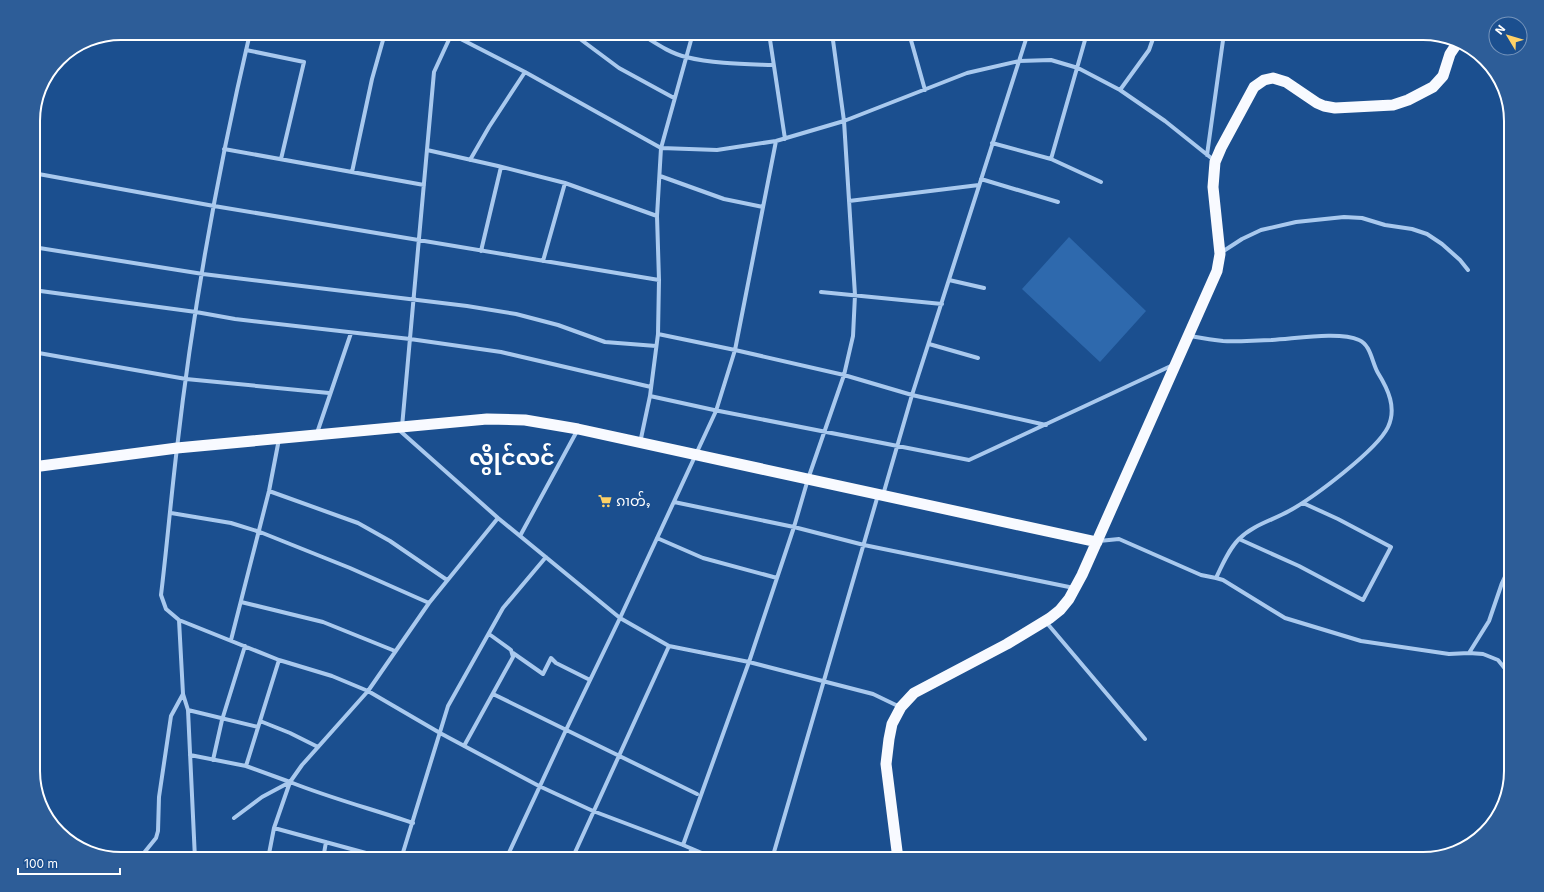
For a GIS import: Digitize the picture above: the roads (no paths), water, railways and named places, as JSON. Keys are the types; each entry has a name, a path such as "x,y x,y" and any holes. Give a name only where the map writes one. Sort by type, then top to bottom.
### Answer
{"highway":[{"path":"897,852 886,764 892,724 901,708 914,693 1006,644 1045,621 1060,610 1069,599 1097,542 1216,270 1220,254 1211,158 1254,87 1264,80 1273,78 1286,82 1316,103 1329,107 1393,105 1408,100 1433,87 1443,76 1450,54 1455,47"},
{"path":"40,466 177,448 487,419 525,420 578,429 1097,542"}],"street":[{"path":"248,40 224,149 186,379 161,595 166,609 179,620 279,660 332,676 368,691 440,733 539,786 593,811 699,852"},
{"path":"352,172 372,79 383,40"},
{"path":"449,40 434,72 414,300 399,427 498,518 620,618 669,646 748,662 873,694 901,708"},
{"path":"465,40 662,148 717,150 776,141 844,121 967,73 1019,61 1051,60 1078,68 1120,90 1165,121 1211,158"},
{"path":"581,40 619,68 674,98"},
{"path":"651,40 671,51 686,57 734,64 774,65"},
{"path":"640,443 650,396 658,334 659,280 656,216 662,148 674,98 691,40"},
{"path":"770,40 785,138"},
{"path":"683,845 794,528 808,479 844,375 853,336 855,295 844,121 833,40"},
{"path":"912,40 924,90"},
{"path":"774,852 864,545 897,447 1026,40"},
{"path":"1051,159 1085,40"},
{"path":"1120,90 1149,50 1153,40"},
{"path":"1211,158 1223,40"},
{"path":"246,50 304,62 281,159"},
{"path":"470,160 489,126 525,72"},
{"path":"509,852 716,411 735,350 776,141"},
{"path":"992,143 1051,159 1101,182"},
{"path":"224,149 424,185"},
{"path":"427,150 565,183 656,216"},
{"path":"481,251 501,167"},
{"path":"40,174 214,206 659,280"},
{"path":"660,176 724,199 763,207"},
{"path":"981,179 1058,202"},
{"path":"543,261 565,183"},
{"path":"849,201 979,185"},
{"path":"1220,254 1242,239 1261,230 1296,222 1344,217 1362,218 1385,225 1412,229 1427,234 1442,244 1468,270"},
{"path":"40,248 203,274 467,306 516,314 605,342 656,346"},
{"path":"949,280 984,288"},
{"path":"40,291 196,312 235,319 410,339 501,352 651,387"},
{"path":"821,292 942,304"},
{"path":"316,435 329,393 351,333"},
{"path":"658,334 844,375 912,396 1046,425"},
{"path":"1188,336 1224,341 1273,340 1314,336 1341,336 1359,340 1365,344 1376,369 1384,381 1392,401 1391,417 1388,427 1377,441 1351,466 1303,503 1255,527 1239,539 1225,560 1216,578"},
{"path":"929,344 978,358"},
{"path":"40,353 186,379 329,393"},
{"path":"650,396 716,411 969,460 1175,364"},
{"path":"520,536 578,429"},
{"path":"231,640 260,532 279,439"},
{"path":"269,491 358,523 390,541 447,580"},
{"path":"674,502 864,545 1075,588"},
{"path":"1239,539 1299,566 1363,600 1391,548 1338,519 1303,503"},
{"path":"170,513 231,523 260,532 350,568 429,603"},
{"path":"269,852 274,828 290,782 302,765 368,691 429,603 498,518"},
{"path":"657,538 703,558 777,578"},
{"path":"1097,542 1107,539 1119,539 1201,575 1216,578 1237,588 1285,618 1361,641 1449,654 1483,654 1498,660 1504,667"},
{"path":"403,852 448,706 503,608 546,557"},
{"path":"1469,653 1489,621 1504,579"},
{"path":"241,602 323,622 396,652"},
{"path":"179,620 183,694 188,710 196,852"},
{"path":"1045,621 1145,740"},
{"path":"489,634 513,654 543,674 551,658 590,680"},
{"path":"213,760 222,720 245,646"},
{"path":"575,852 669,646"},
{"path":"464,746 513,657 513,654"},
{"path":"246,766 279,660"},
{"path":"145,852 156,838 158,831 159,797 171,716 183,694"},
{"path":"493,694 697,794"},
{"path":"188,710 222,720 258,727"},
{"path":"260,721 290,733 318,747"},
{"path":"190,755 246,766 322,795 413,823"},
{"path":"234,818 262,797 290,782"},
{"path":"274,828 326,842 355,852"},
{"path":"324,852 326,842"}],"place":[{"name":"ၵၢတ်ႇ","path":"605,501"}],"district":[{"name":"လွိုင်လင်","path":"512,457"}]}
